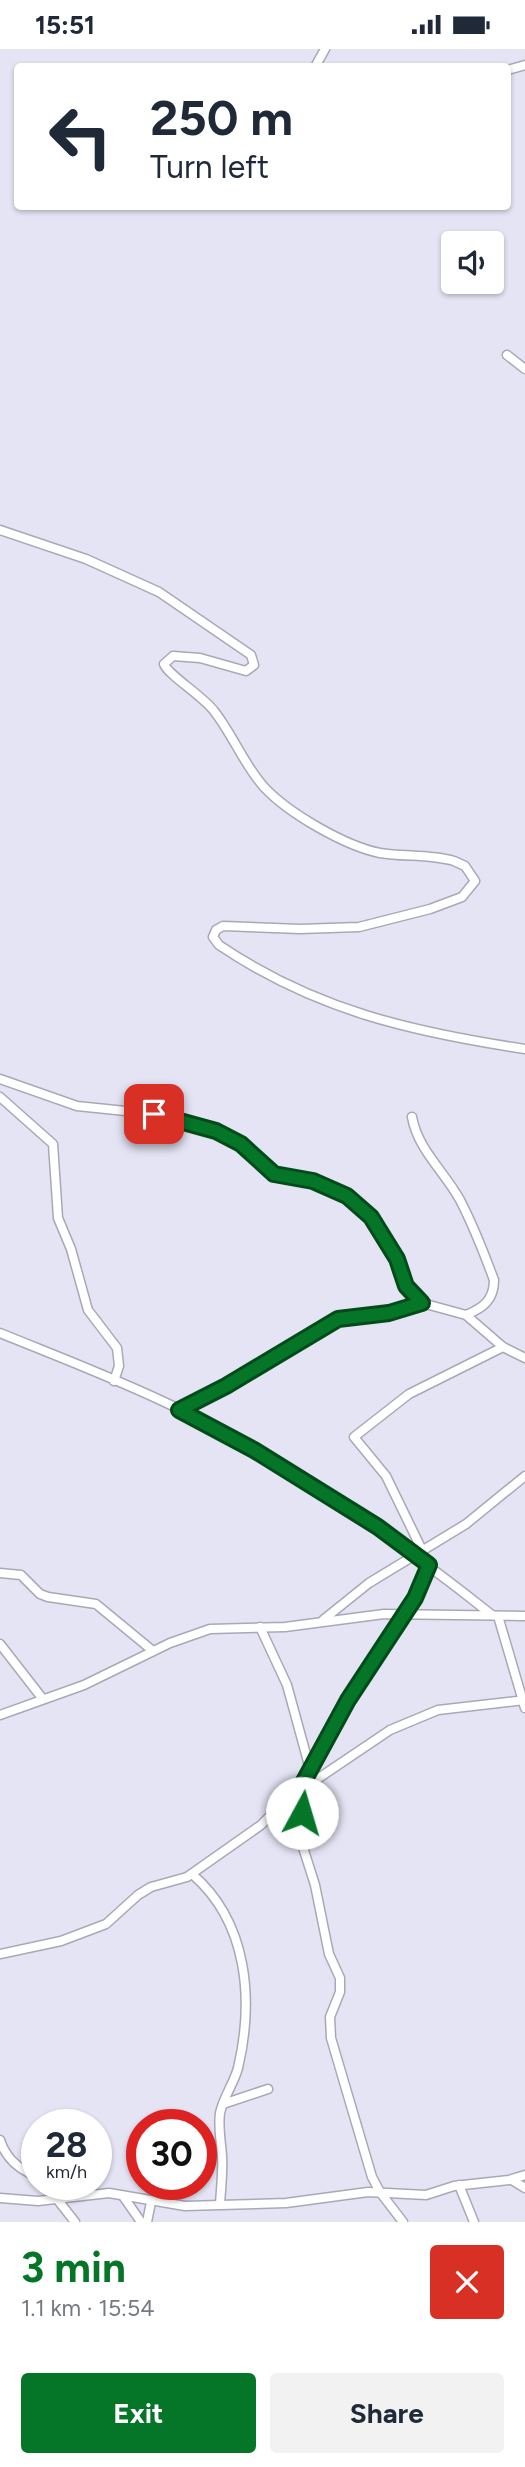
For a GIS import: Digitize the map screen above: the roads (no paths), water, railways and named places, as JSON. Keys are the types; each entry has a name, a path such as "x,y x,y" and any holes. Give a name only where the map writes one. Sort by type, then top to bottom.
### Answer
{"street":[{"path":"508,355 525,369"},
{"path":"0,530 86,559 159,592 251,655 254,665 246,671 184,656 173,656 164,664 167,672 199,693 215,711 252,771 278,800 349,842 377,852 454,861 473,873 475,881 463,897 429,909 359,927 300,929 223,926 216,930 214,937 219,945 286,982 357,1014 397,1025 525,1049"},
{"path":"0,1079 77,1106 145,1113 202,1126 241,1144 274,1174 313,1181 347,1196 371,1217 397,1259 406,1286 422,1303 466,1315 503,1347 525,1358"},
{"path":"0,1097 53,1144 58,1218 71,1249 88,1310 117,1348 119,1366 114,1381"},
{"path":"412,1117 415,1134 459,1200 494,1280 494,1288 485,1305 466,1315"},
{"path":"179,1410 226,1386 338,1319 389,1313 422,1303"},
{"path":"0,1333 179,1410 254,1450 420,1553"},
{"path":"0,1954 61,1941 106,1924 151,1887 192,1874 261,1825 304,1784 390,1730 438,1710 524,1703 495,1616 429,1565 420,1553 386,1476 354,1437 409,1394 503,1347"},
{"path":"320,1622 369,1583 466,1524 525,1476"},
{"path":"404,2222 380,2192 331,2038 330,2017 340,1992 340,1978 329,1954 315,1885 301,1843 304,1784 310,1770 354,1690 405,1614 429,1565"},
{"path":"0,1573 21,1575 40,1594 48,1597 96,1604 153,1651"},
{"path":"0,1715 99,1679 153,1651 211,1629 405,1614 525,1616"},
{"path":"260,1627 286,1685 310,1770"},
{"path":"0,1644 42,1698"},
{"path":"192,1874 205,1886 225,1917 242,1956 246,1982 243,2041 236,2072 219,2116 220,2204"},
{"path":"223,2104 268,2089"},
{"path":"0,2140 7,2156 21,2168"},
{"path":"112,2194 185,2206 286,2203 380,2192 426,2195 459,2185 512,2180 525,2175"},
{"path":"512,2180 525,2188"},
{"path":"459,2185 474,2222"},
{"path":"123,2196 141,2222"},
{"path":"0,2198 21,2200"},
{"path":"25,2200 48,2200"},
{"path":"58,2200 75,2222"},
{"path":"147,2222 151,2202"}]}
